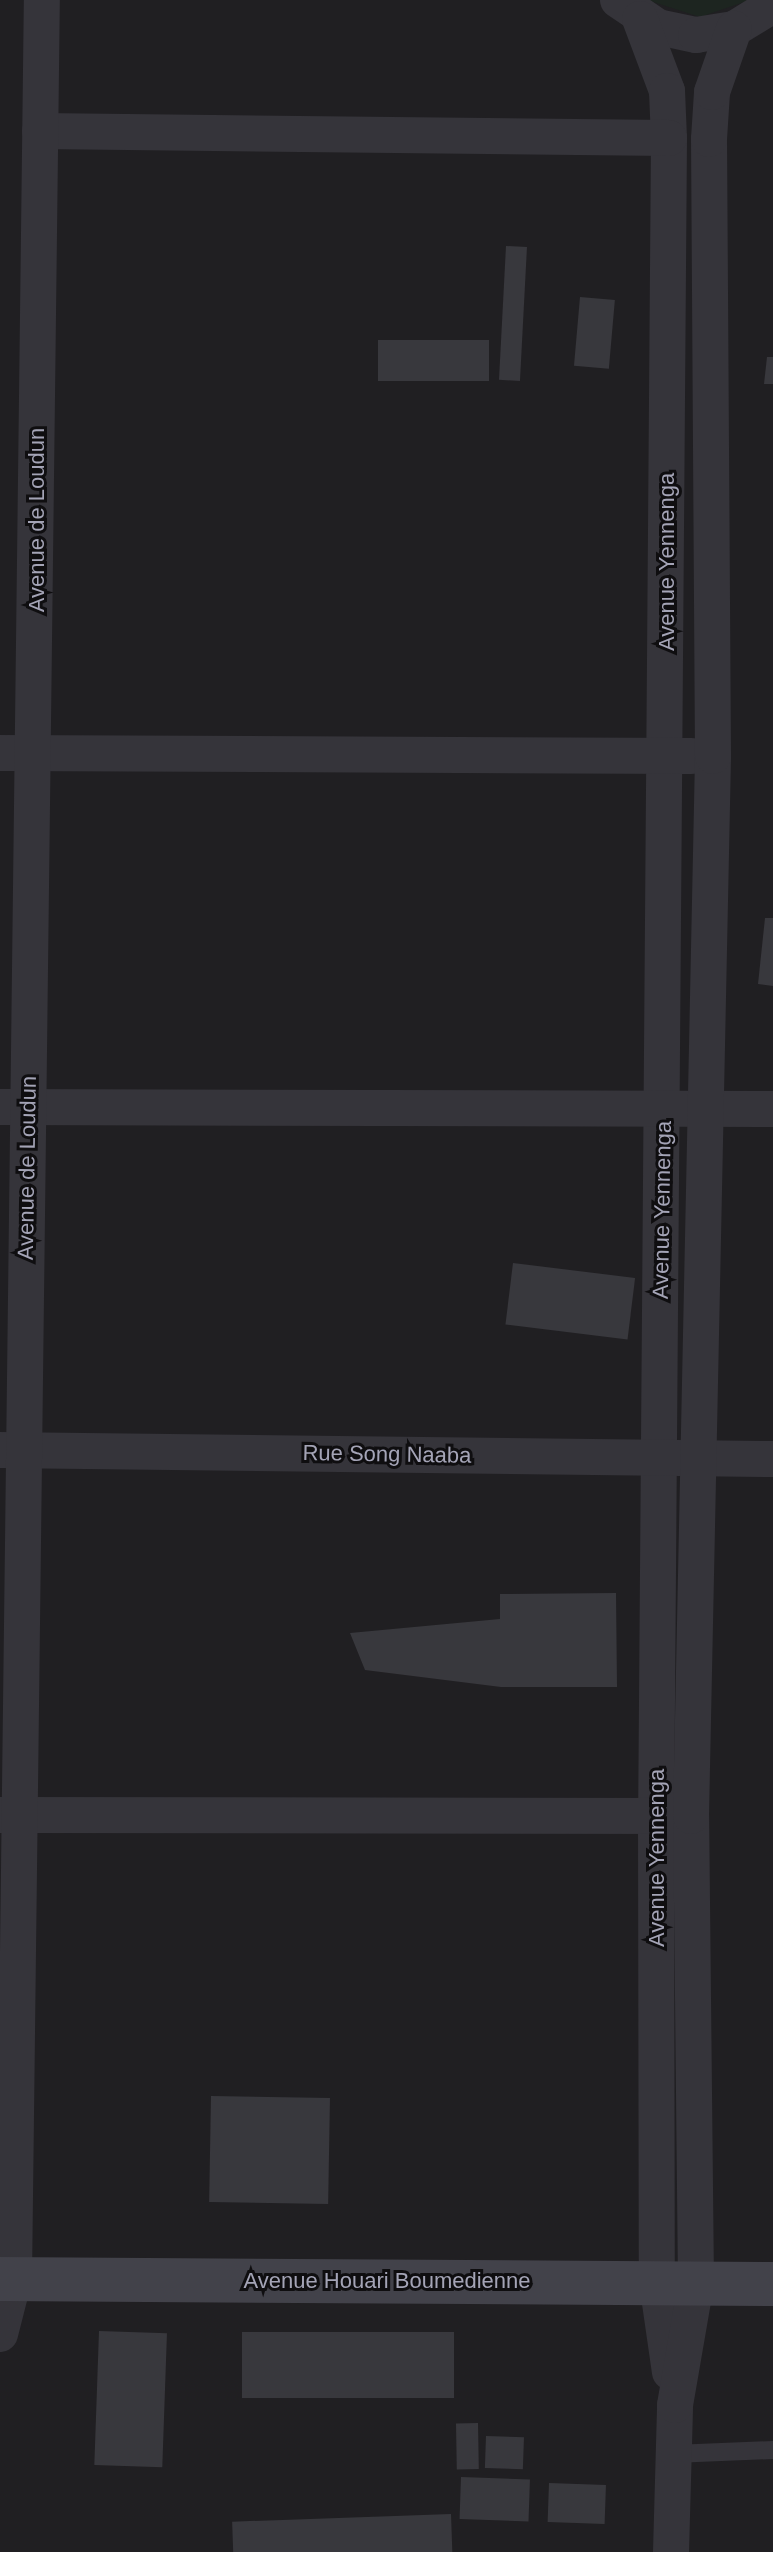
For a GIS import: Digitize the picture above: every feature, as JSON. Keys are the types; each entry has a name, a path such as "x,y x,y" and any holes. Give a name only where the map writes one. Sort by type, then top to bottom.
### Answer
{"main road":[{"name":"Avenue Houari Boumedienne","path":"7,2279 773,2284"}],"street":[{"name":"Avenue de Loudun","path":"0,2334 7,2279 17,753 42,0"},
{"path":"629,9 696,35 734,29 773,5"},
{"name":"Avenue Yennenga","path":"629,9 667,91 669,138 668,756 658,1457 674,1816 676,2283 671,2552"},
{"name":"Avenue Yennenga","path":"674,1816 698,1458 713,756 709,139 712,92 734,29"},
{"path":"40,131 669,138"},
{"path":"17,753 713,756"},
{"path":"14,1108 773,1109"},
{"name":"Rue Song Naaba","path":"12,1450 773,1459"},
{"path":"10,1815 674,1816"}],"lane":[{"path":"673,2454 773,2450"}],"shaded area":[{"path":"0,0 773,0 773,2552 0,2552"},
{"path":"647,0 750,0 700,17"}],"building":[{"path":"506,246 527,247 520,381 499,380"},
{"path":"580,297 615,300 609,369 574,366"},
{"path":"378,340 489,340 489,381 378,381"},
{"path":"767,357 773,357 773,384 764,384"},
{"path":"765,918 773,918 773,986 758,984"},
{"path":"513,1263 635,1278 628,1340 505,1325"},
{"path":"616,1593 617,1687 501,1687 365,1670 350,1633 500,1619 500,1594"},
{"path":"211,2096 330,2098 328,2204 209,2202"},
{"path":"99,2331 167,2333 162,2467 94,2465"},
{"path":"242,2332 454,2332 454,2398 242,2398"},
{"path":"456,2423 478,2423 479,2469 457,2469"},
{"path":"486,2436 524,2437 523,2469 485,2468"},
{"path":"461,2477 530,2479 528,2521 460,2519"},
{"path":"549,2483 606,2485 605,2524 548,2522"},
{"path":"451,2514 452,2552 233,2552 232,2522"}]}
